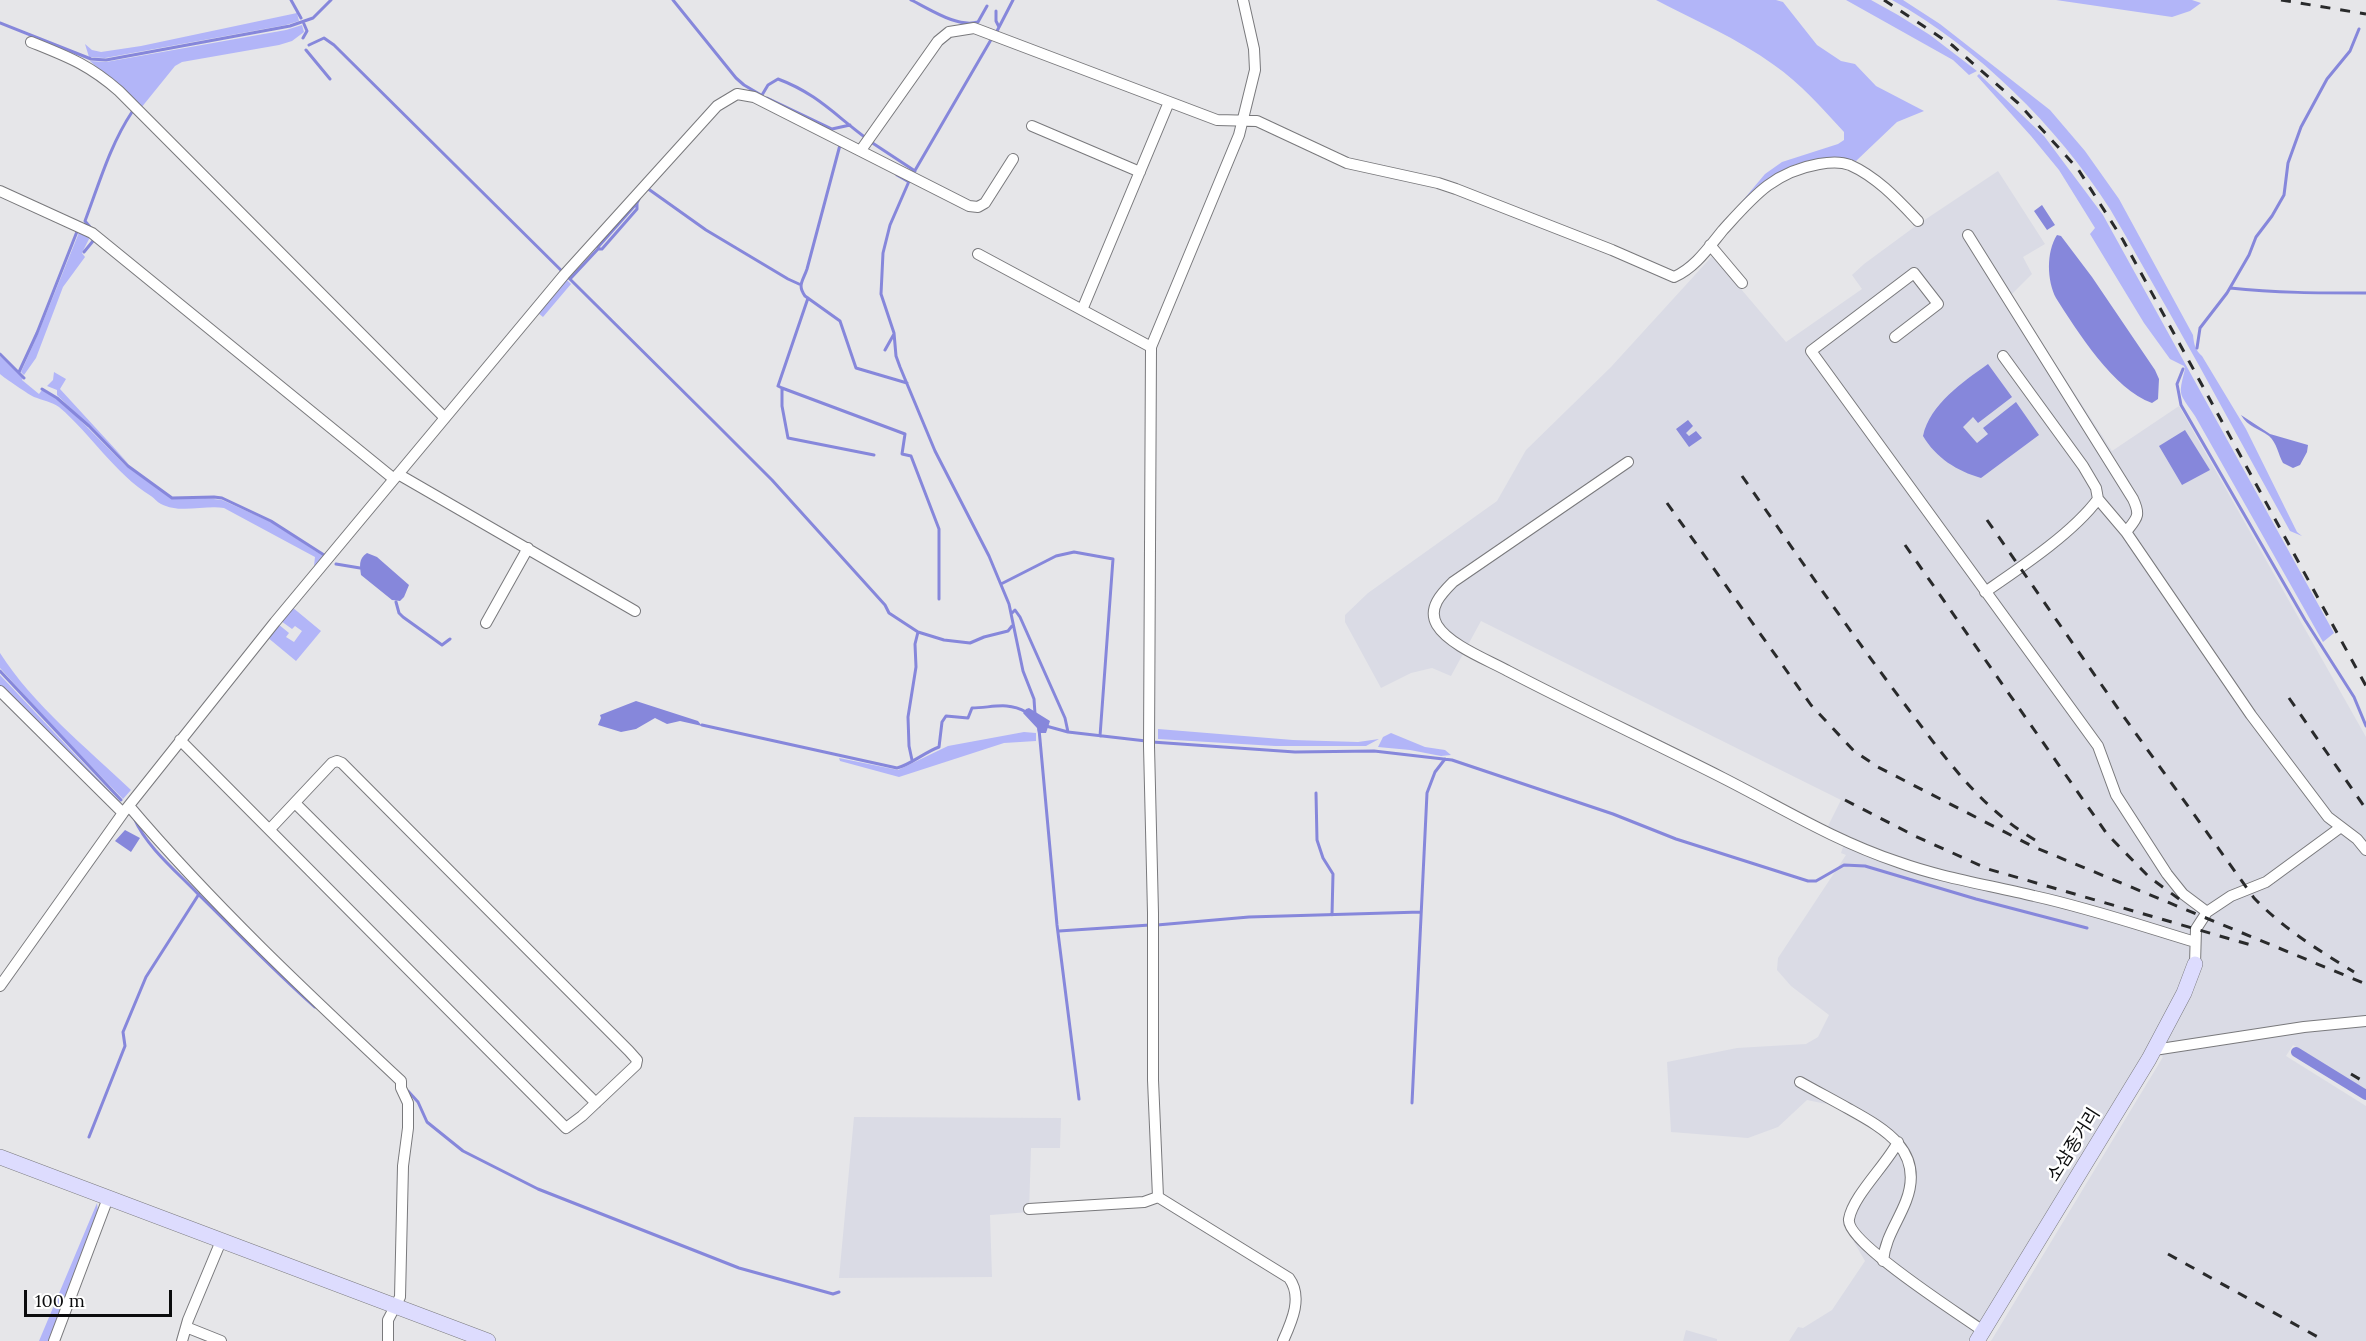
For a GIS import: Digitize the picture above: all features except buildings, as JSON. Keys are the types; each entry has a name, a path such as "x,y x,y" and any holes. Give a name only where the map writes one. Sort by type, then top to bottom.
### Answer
{"main road":[{"name":"소삼종거리","path":"1980,1336 2154,1050 2184,993 2195,964"},
{"path":"0,1157 488,1341"}],"street":[{"path":"1158,1197 1153,1080 1153,913 1149,742 1151,347 1239,135 1255,70 1254,49 1243,0"},
{"path":"861,150 938,41 949,32 974,28 1217,120 1257,121 1347,163 1456,189 1612,250 1674,277 1682,274 1745,206 1775,179 1802,167 1835,161 1849,165 1881,185 1918,220"},
{"path":"31,42 76,60 96,71 119,90 445,418"},
{"path":"0,986 126,810 275,622 564,275 717,106 737,94 754,97 963,204 978,207 985,203 1013,159"},
{"path":"1082,310 1169,102"},
{"path":"1032,126 1140,172"},
{"path":"0,191 92,233 396,476 528,548 635,611"},
{"path":"1968,234 2133,499 2138,515 2126,532"},
{"path":"1710,245 1742,283"},
{"path":"978,254 1151,347"},
{"path":"1895,337 1938,304 1914,273 1811,351 2098,746 2116,795 2167,874 2183,894 2207,912"},
{"path":"2003,356 2083,466 2096,488 2098,499 2126,532 2252,715 2328,817 2357,839 2366,850"},
{"path":"1628,462 1453,582 1439,596 1434,611 1435,622 1443,634 1557,696 1724,778 1824,833 1869,852 1946,876 2036,896 2195,942"},
{"path":"1985,592 2020,568 2072,526 2089,512 2098,499"},
{"path":"486,623 528,548"},
{"path":"0,691 187,870 312,999 401,1081 401,1088 408,1103 408,1128 403,1167 400,1297 388,1320 388,1341"},
{"path":"180,741 566,1128 636,1065 637,1060 359,780 337,761 270,829"},
{"path":"295,803 596,1103"},
{"path":"2195,964 2196,929 2207,912 2231,896 2266,882 2341,827"},
{"path":"2154,1050 2366,1021"},
{"path":"1800,1082 1877,1125 1898,1142 1911,1177 1906,1201 1884,1246 1883,1261"},
{"path":"1898,1142 1889,1159 1852,1208 1848,1221 1850,1228 1872,1253 1980,1336"},
{"path":"1029,1209 1144,1202 1158,1197"},
{"path":"1158,1197 1288,1278 1295,1287 1296,1300 1293,1316 1283,1341"},
{"path":"54,1341 108,1198"},
{"path":"182,1341 221,1241"},
{"path":"186,1327 221,1341"}],"shaded area":[{"path":"1656,0 1776,0 1783,2 1817,45 1841,61 1855,64 1876,86 1924,111 1897,122 1856,161 1844,158 1810,161 1794,165 1772,177 1691,262 1765,174 1782,162 1838,144 1844,140 1844,132 1802,88 1760,55"},
{"path":"1846,0 1871,0 1930,35 1977,71 1969,75 1953,60"},
{"path":"1892,0 1903,0 1940,24 2050,110 2085,151 2119,199 2193,335 2196,349 2246,429 2297,532 2302,536 2290,531 2140,260 2089,178 2040,119 1985,65 1924,19"},
{"path":"2056,0 2192,0 2201,3 2190,11 2172,17"},
{"path":"297,13 299,21 286,25 105,58 89,57 85,44 92,50 101,52 141,46"},
{"path":"302,25 304,32 292,41 182,62 175,66 141,108 90,61 106,62 286,30"},
{"path":"1979,74 2044,136 2103,215 2334,633 2323,642 2183,398 2181,385 2184,366 2170,359 2144,323 2090,234 2095,228 2059,170 1977,76"},
{"path":"1998,171 2045,244 2023,257 2032,274 2011,295 2112,451 2179,406 2366,737 2366,1090 2293,1045 2286,1056 2366,1106 2366,1341 1991,1341 2163,1057 2147,1048 1968,1341 1789,1341 1798,1327 1803,1328 1832,1310 1865,1261 1843,1223 1847,1206 1880,1167 1892,1141 1836,1106 1807,1100 1778,1127 1748,1138 1671,1132 1667,1062 1737,1048 1806,1044 1818,1037 1829,1015 1791,986 1777,970 1778,958 1846,855 1841,853 1846,838 1827,828 1841,800 1481,621 1451,676 1432,668 1411,673 1381,688 1345,622 1345,615 1368,593 1497,501 1526,450 1611,367 1715,253 1743,287 1741,289 1786,342 1862,289 1852,275 1864,264 1917,225"},
{"path":"2042,205 2055,225 2047,230 2034,211"},
{"path":"80,230 90,237 82,253 85,257 63,287 36,358 24,375 21,372"},
{"path":"2057,235 2061,236 2092,277 2155,370 2159,379 2158,399 2152,403 2124,386 2110,373 2056,298 2049,275 2049,258"},
{"path":"566,279 571,284 543,317 538,313"},
{"path":"0,356 23,378 22,380 39,394 42,390 57,399 126,466 172,499 222,500 271,522 323,556 314,566 315,557 224,508 184,509 168,507 160,503 114,465 59,407 32,396 0,374"},
{"path":"1988,364 2012,397 1978,423 1973,417 1963,427 1977,443 1988,434 1983,428 2016,402 2039,435 1981,478 1948,463 1934,451 1923,436 1927,424 1940,404 1958,386"},
{"path":"54,372 66,379 60,389 128,463 57,395 57,390 47,386 53,380"},
{"path":"2241,415 2270,434 2308,445 2300,465 2293,468 2283,463 2272,439 2250,425"},
{"path":"1688,420 1693,426 1686,433 1689,436 1696,431 1702,438 1689,447 1676,429"},
{"path":"2185,430 2210,470 2182,485 2159,446"},
{"path":"367,553 377,557 409,585 400,601 392,600 361,575 361,560"},
{"path":"292,607 321,631 296,661 267,637 278,624 289,633 286,637 294,642 302,631 295,626 292,629 281,621"},
{"path":"0,653 28,691 131,790 123,799 0,668"},
{"path":"0,675 120,802 118,804 0,686"},
{"path":"636,701 698,721 702,726 680,721 667,724 655,718 636,729 621,732 598,725 600,715"},
{"path":"1029,708 1050,721 1046,733 1038,733 1037,728 1023,713"},
{"path":"1158,729 1293,740 1358,742 1379,739 1366,746 1275,746 1158,739"},
{"path":"1024,732 1036,733 1036,741 1004,743 899,777 840,761 839,758 898,770 948,746"},
{"path":"1391,733 1425,747 1445,750 1451,755 1441,756 1378,747 1383,737"},
{"path":"125,830 140,838 131,852 115,841"},
{"path":"854,1117 1061,1118 1060,1148 1031,1148 1029,1212 990,1215 992,1277 839,1278"},
{"path":"97,1203 98,1212 50,1341 39,1341"},
{"path":"1686,1330 1717,1339 1717,1341 1683,1341"}],"waterway":[{"path":"291,0 301,18"},
{"path":"0,23 91,59 106,60 290,26 313,18 331,0"},
{"path":"673,0 736,78 761,95"},
{"path":"911,0 944,17 970,23 978,22 987,6"},
{"path":"996,33 1013,0"},
{"path":"996,11 996,21 999,27"},
{"path":"303,38 307,31 304,24"},
{"path":"2197,348 2200,328 2227,293 2249,255 2256,237 2284,195 2288,163 2301,127 2327,79 2350,51 2359,29"},
{"path":"309,45 324,38 334,45 772,480 885,605 889,613 918,632 915,644 916,667 908,717 912,760"},
{"path":"992,38 910,179 890,225 883,253 881,294 894,333 896,356 900,367 935,451 989,556 1009,604 1023,671 1034,699 1035,714"},
{"path":"306,50 330,79"},
{"path":"762,95 768,85 778,79 825,105 866,138"},
{"path":"767,98 832,129 850,125"},
{"path":"90,227 85,221 100,179 117,138 132,112"},
{"path":"871,142 915,171"},
{"path":"840,145 801,289 805,296 840,321 856,368 907,383"},
{"path":"897,175 909,182"},
{"path":"647,188 706,230 799,284"},
{"path":"570,279 598,249 602,249 637,209 639,199"},
{"path":"598,249 637,203"},
{"path":"19,372 78,229"},
{"path":"84,252 93,241 92,236"},
{"path":"2230,288 2281,292 2366,293"},
{"path":"808,298 778,386 782,388 782,406 788,438 874,455"},
{"path":"885,350 894,334"},
{"path":"0,354 24,378"},
{"path":"2183,369 2177,384 2181,405 2305,620 2354,697 2366,726"},
{"path":"782,388 905,434 902,454 911,456 939,529 939,599"},
{"path":"42,389 57,398 89,426 128,466 172,498 222,498 271,521 324,555"},
{"path":"1001,584 1056,556 1074,552 1113,559 1100,736"},
{"path":"336,564 360,568"},
{"path":"396,602 399,613 403,617 442,645 450,639"},
{"path":"1012,613 1015,610 1020,617 1065,718 1068,732"},
{"path":"918,632 944,640 970,643 1008,631 1012,626"},
{"path":"0,671 121,800"},
{"path":"702,725 897,768 939,747 942,722 946,716 968,718 972,708 999,706 1012,707 1026,712"},
{"path":"1046,726 1068,732 1146,741"},
{"path":"1039,729 1057,925 1079,1099"},
{"path":"1152,742 1295,752 1374,751 1452,760 1613,814 1676,839 1808,881 1816,881 1844,865 1865,866 1976,899 2087,928"},
{"path":"1412,1103 1427,793 1435,772 1445,759"},
{"path":"1316,793 1317,840 1323,858 1333,874 1332,915"},
{"path":"135,820 147,840 163,859 315,1007"},
{"path":"89,1137 125,1046 123,1032 146,977 199,894"},
{"path":"1157,925 1249,917 1421,912"},
{"path":"1059,931 1150,925"},
{"path":"2296,1052 2366,1095"},
{"path":"408,1091 418,1102 427,1122 463,1151 538,1189 739,1268 833,1294 839,1292"}],"railway":[{"path":"1884,0 1952,45 2018,103 2078,169 2123,240 2366,686"},
{"path":"2281,0 2366,14"},
{"path":"1742,476 1864,649 1949,762 1997,813 2035,840"},
{"path":"1667,503 1811,705 1854,751 1878,767 2034,847 2366,984"},
{"path":"1987,520 2119,710 2254,898 2289,929 2354,972"},
{"path":"1905,545 2107,834 2149,877 2186,904"},
{"path":"2289,698 2366,809"},
{"path":"1845,800 1915,836 1988,869 2258,947"},
{"path":"2351,1074 2366,1083"},
{"path":"2168,1254 2325,1341"}]}
